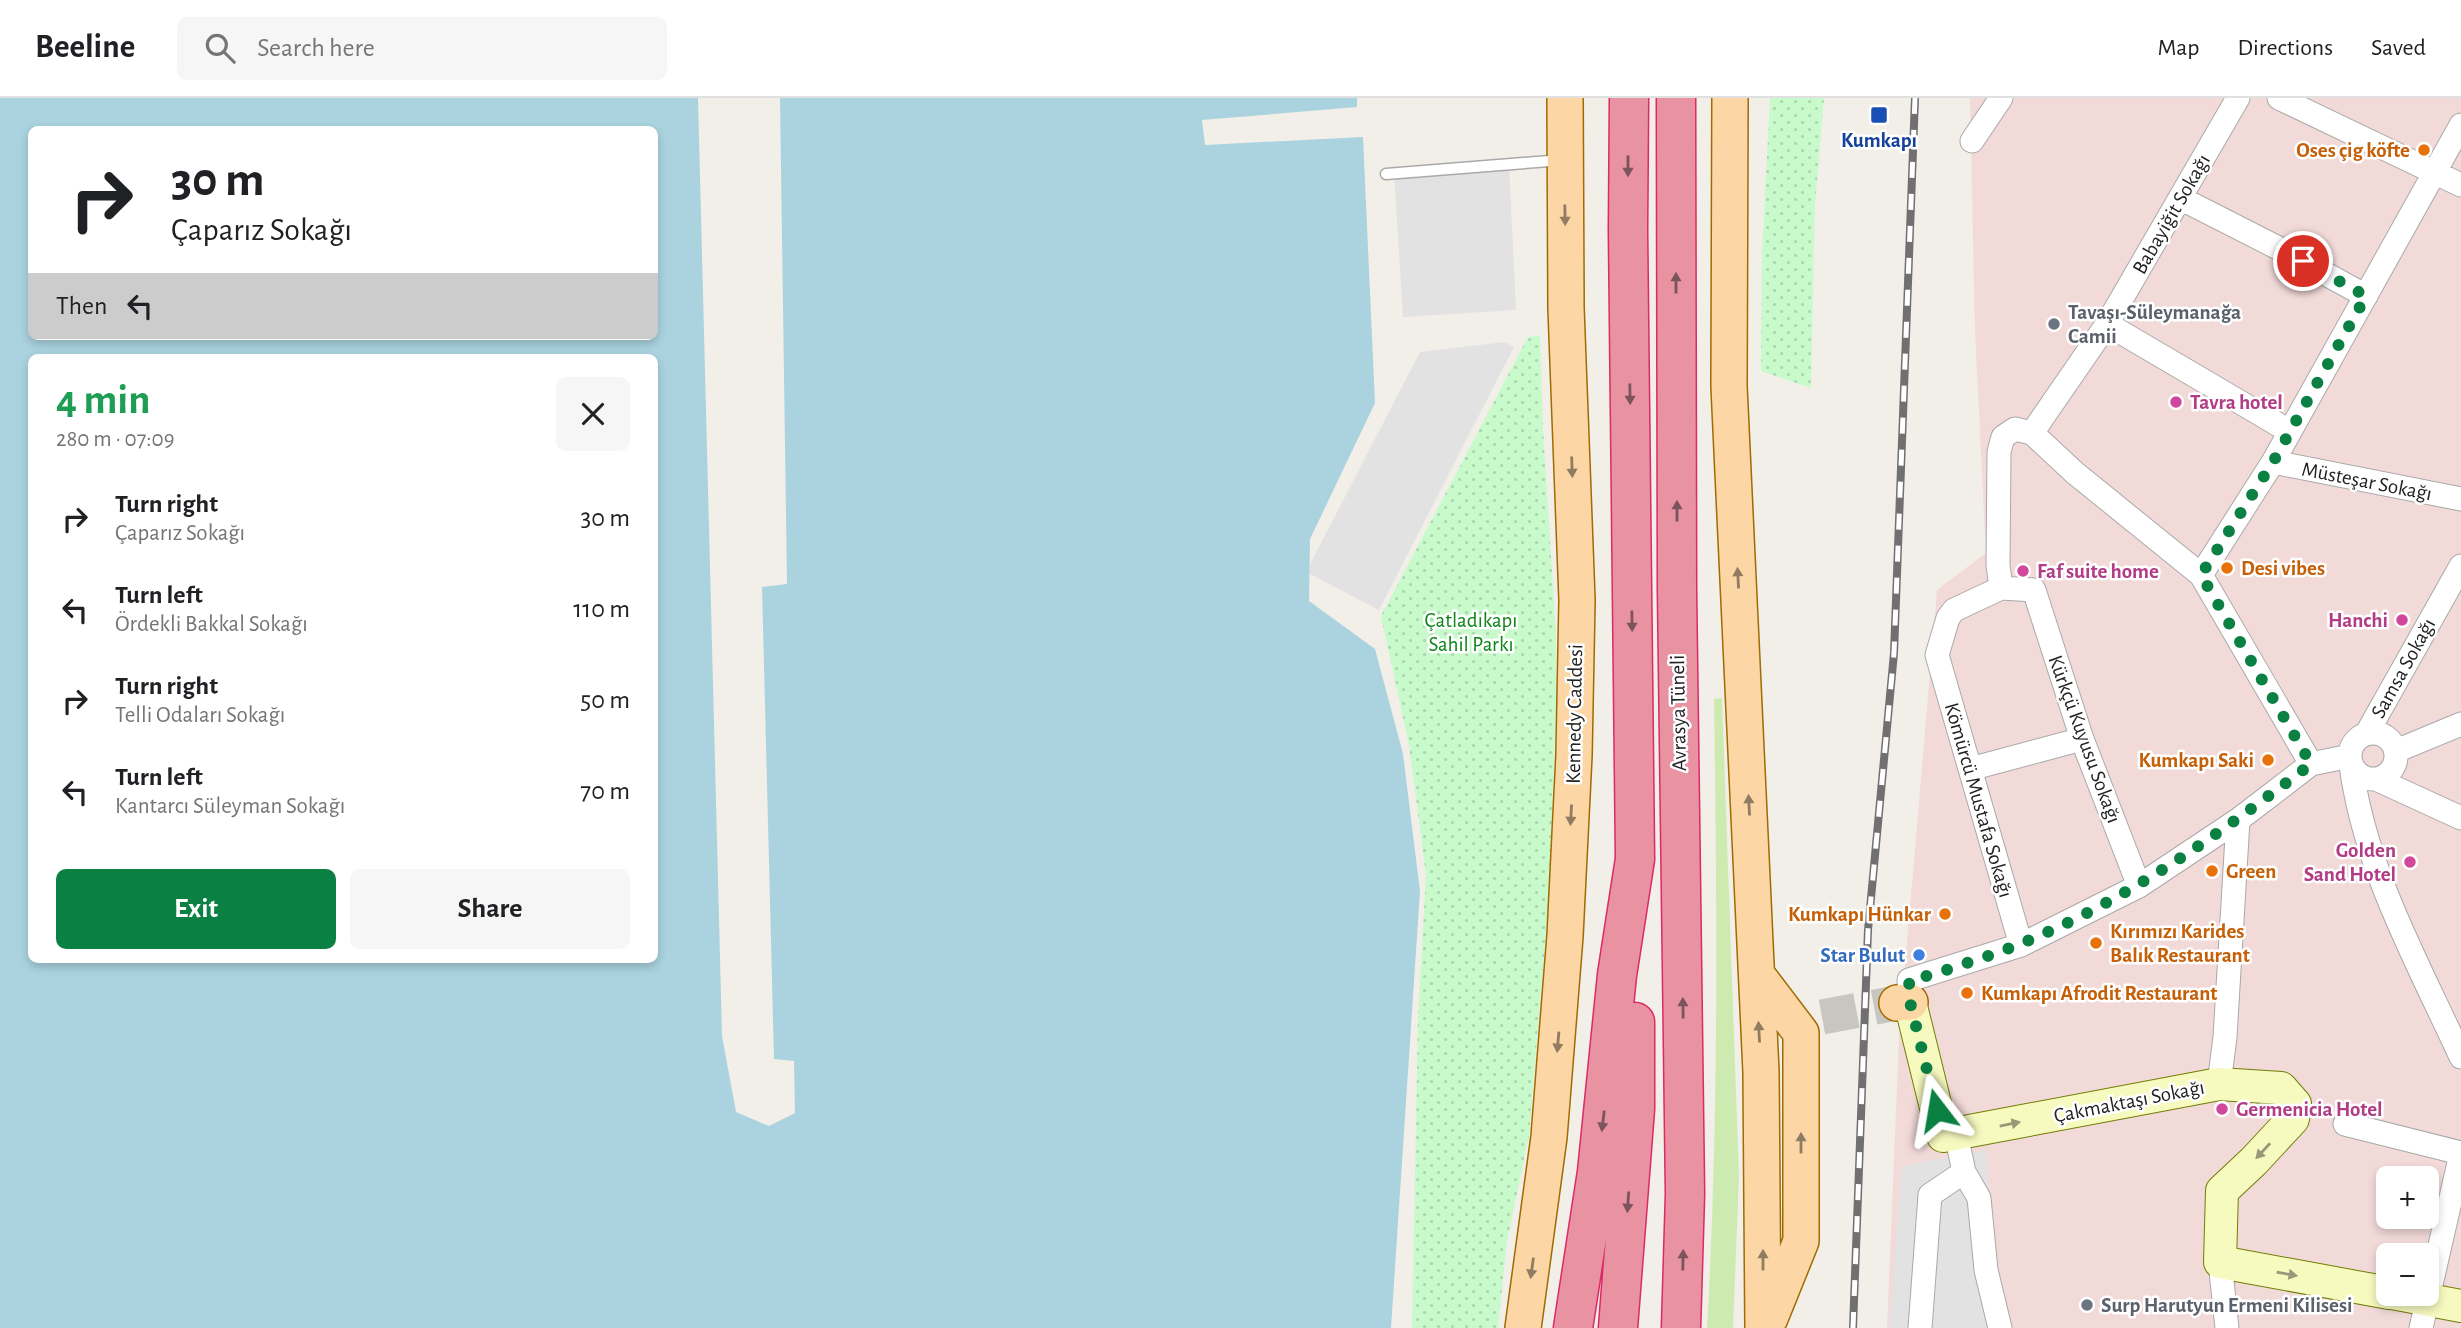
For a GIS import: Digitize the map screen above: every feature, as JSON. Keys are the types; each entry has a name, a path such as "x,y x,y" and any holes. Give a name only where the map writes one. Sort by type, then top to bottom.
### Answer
{"highway":[{"path":"1619,1328 1635,1109 1629,98"},
{"name":"Avrasya Tüneli","path":"1676,98 1677,590 1685,1194 1681,1328"},
{"path":"1573,1328 1597,1172 1617,975 1634,859"}],"main road":[{"name":"Kennedy Caddesi","path":"1523,1328 1549,1138 1565,936 1574,755 1577,600 1566,308 1565,98"},
{"path":"1730,98 1729,386 1761,1072 1765,1328"},
{"path":"1757,975 1811,1025 1801,1241 1765,1328"}],"street":[{"path":"1972,141 2001,98"},
{"name":"Babayiğit Sokağı","path":"2032,433 2107,324 2238,98"},
{"path":"2279,98 2461,185"},
{"path":"2201,575 2273,462 2461,125"},
{"path":"2180,198 2366,296"},
{"path":"2107,324 2289,431"},
{"path":"2001,588 1998,565 1999,452 2003,437 2015,429 2032,433 2075,473 2201,575 2311,764"},
{"name":"Müsteşar Sokağı","path":"2273,462 2461,499"},
{"name":"Samsa Sokağı","path":"2367,733 2461,566"},
{"name":"Kürkçü Kuyusu Sokağı","path":"2001,588 2034,590 2082,739 2138,886"},
{"name":"Kömürcü Mustafa Sokağı","path":"2001,588 1954,610 1948,618 1937,655 2021,945"},
{"path":"2396,751 2461,724"},
{"path":"2376,779 2389,772 2396,759 2396,751 2389,738 2382,734 2367,733 2355,742 2350,756 2354,793 2388,897 2461,1057"},
{"path":"1970,769 2082,739"},
{"path":"2000,1328 1986,1270 1979,1198 1964,1172 1903,1002 1909,980 2021,945 2138,886 2238,820 2311,764 2350,756"},
{"path":"2350,756 2352,764 2361,775 2376,779 2461,818"},
{"name":"Çakmaktaşı Sokağı","path":"1950,1135 2219,1084 2225,1037 2238,820"},
{"path":"2219,1084 2281,1088 2295,1104 2293,1119 2254,1161 2221,1191 2220,1262 2227,1328"},
{"path":"2345,1125 2461,1154 2424,1314 2461,1306"},
{"path":"1920,1328 1930,1195 1964,1172"},
{"path":"2220,1262 2376,1290"}],"lane":[{"path":"1385,174 1565,160"}],"shaded area":[{"path":"1970,98 2461,98 2461,1328 1887,1328 1899,1037 1937,590 1986,553 1975,332"},
{"path":"1509,165 1516,310 1403,317 1394,172"},
{"path":"1505,342 1514,347 1379,610 1306,572 1420,352"},
{"path":"1986,1150 1993,1268 2010,1328 1889,1328 1902,1166"}],"green space":[{"path":"1770,98 1824,98 1815,205 1811,388 1761,371 1762,254"},
{"name":"Çatladıkapı Sahil Parkı","path":"1540,335 1556,634 1556,711 1549,894 1529,1136 1507,1241 1498,1328 1412,1328 1418,1018 1426,875 1409,745 1381,616 1528,337"},
{"path":"1722,698 1739,1177 1733,1328 1707,1328 1715,1092 1714,699"}],"water":[{"path":"0,98 698,98 722,1036 736,1112 769,1126 795,1113 794,1061 774,1059 762,587 787,584 780,98 1357,98 1357,107 1202,120 1205,145 1363,137 1375,403 1310,539 1309,601 1375,649 1403,754 1420,891 1391,1328 0,1328"}],"tunnel":[{"path":"1822,1017 1897,1003"}],"railway":[{"path":"1853,1328 1868,930 1894,653 1915,98"}],"place":[{"name":"Kumkapı","path":"1879,115"},
{"name":"Oses çig köfte","path":"2424,150"},
{"name":"Tavaşı-Süleymanağa Camii","path":"2054,324"},
{"name":"Tavra hotel","path":"2176,402"},
{"name":"Desi vibes","path":"2227,568"},
{"name":"Faf suite home","path":"2023,571"},
{"name":"Hanchi","path":"2402,620"},
{"name":"Kumkapı Saki","path":"2268,760"},
{"name":"Golden Sand Hotel","path":"2410,862"},
{"name":"Green","path":"2212,871"},
{"name":"Kumkapı Hünkar","path":"1945,914"},
{"name":"Kırımızı Karides Balık Restaurant","path":"2096,943"},
{"name":"Star Bulut","path":"1919,955"},
{"name":"Kumkapı Afrodit Restaurant","path":"1967,993"},
{"name":"Germenicia Hotel","path":"2222,1109"},
{"name":"Surp Harutyun Ermeni Kilisesi","path":"2087,1305"}],"route":[{"path":"1937,1110 1910,1002 1909,980 2021,945 2138,886 2238,820 2311,764 2201,575 2273,462 2366,296 2303,261"}]}
